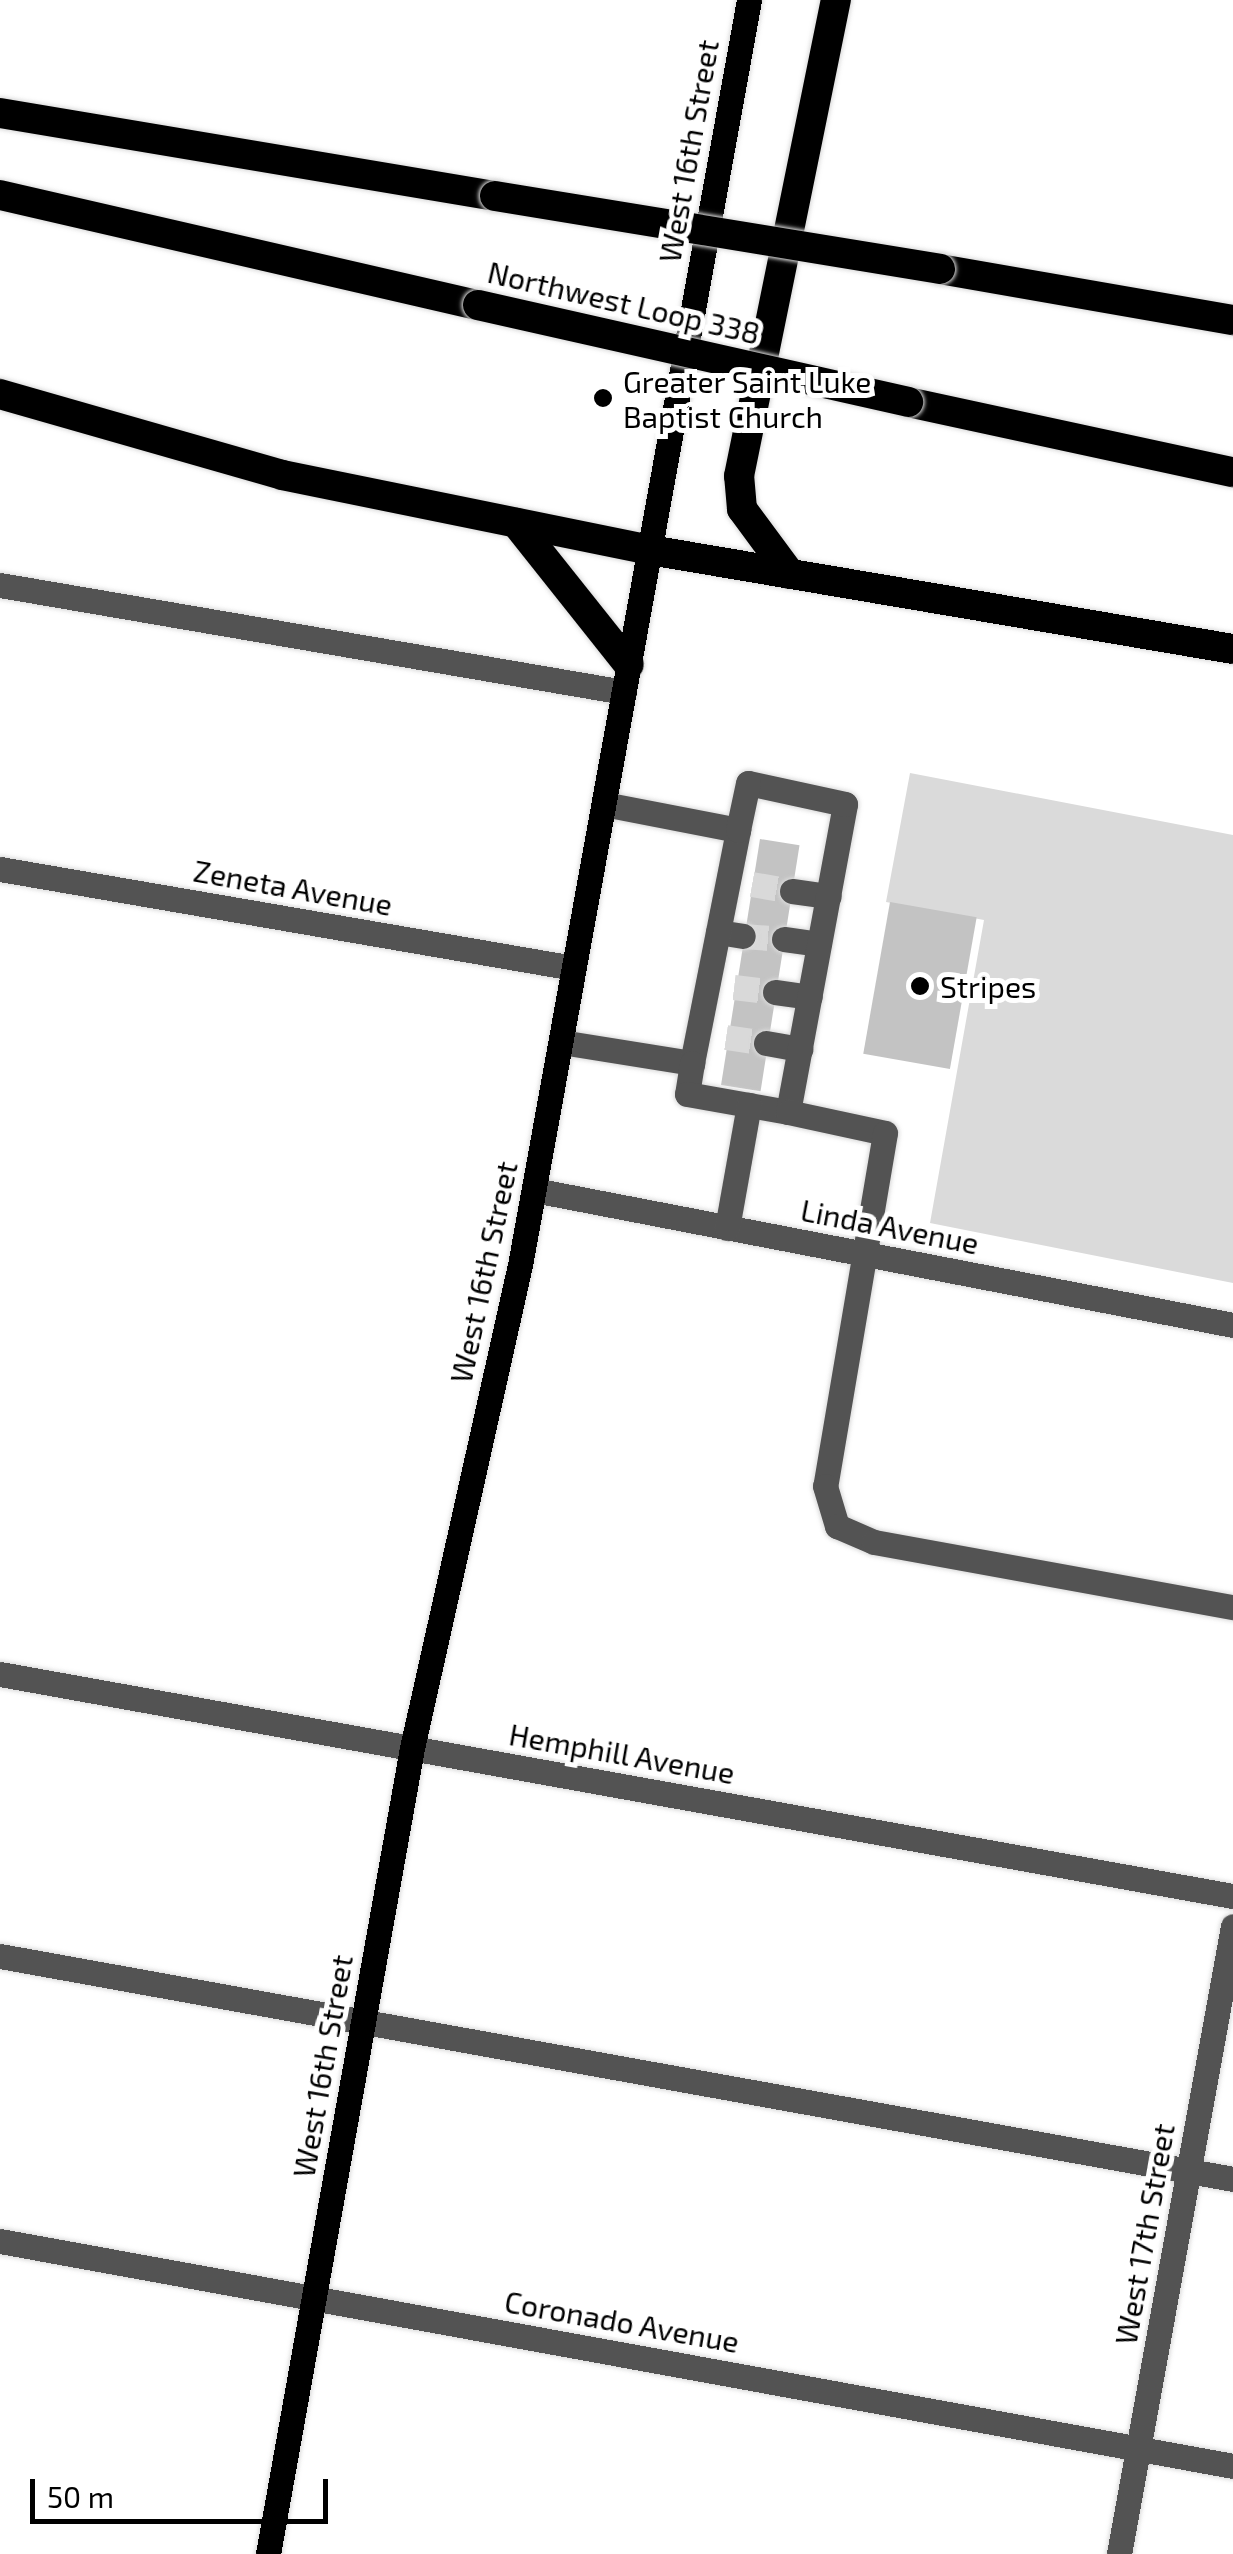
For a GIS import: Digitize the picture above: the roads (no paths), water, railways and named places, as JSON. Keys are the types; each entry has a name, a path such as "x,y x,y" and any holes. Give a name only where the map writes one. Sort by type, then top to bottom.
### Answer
{"highway":[{"path":"790,574 742,509 739,476 836,0"},
{"path":"0,113 1233,320"},
{"name":"Northwest Loop 338","path":"0,195 1233,472"},
{"path":"0,394 282,475 650,550 1233,649"},
{"path":"516,522 627,679"}],"main road":[{"name":"West 16th Street","path":"268,2554 412,1748 534,1190 749,0"}],"street":[{"path":"0,585 627,679"},
{"path":"788,1112 845,804 748,782 738,830 740,881 731,934 708,984 686,1094 885,1133 825,1486 838,1526 874,1542 1233,1608"},
{"path":"604,804 738,830"},
{"name":"Zeneta Avenue","path":"0,870 574,968"},
{"path":"792,891 829,896"},
{"path":"784,939 820,944"},
{"path":"708,984 734,987"},
{"path":"775,992 810,996"},
{"path":"699,1032 726,1037"},
{"path":"561,1042 692,1063"},
{"path":"766,1042 800,1048"},
{"path":"727,1228 749,1105"},
{"name":"Linda Avenue","path":"534,1190 1233,1325"},
{"name":"Hemphill Avenue","path":"0,1674 1233,1896"},
{"name":"West 17th Street","path":"1118,2554 1233,1926"},
{"path":"0,1956 1233,2179"},
{"name":"Coronado Avenue","path":"0,2240 1233,2466"}],"tunnel":[{"path":"752,884 792,891"},
{"path":"743,936 784,939"},
{"path":"734,987 775,992"},
{"path":"726,1037 766,1043"}],"place":[{"name":"Greater Saint Luke Baptist Church","path":"603,398"},
{"name":"Stripes","path":"920,986"}]}
